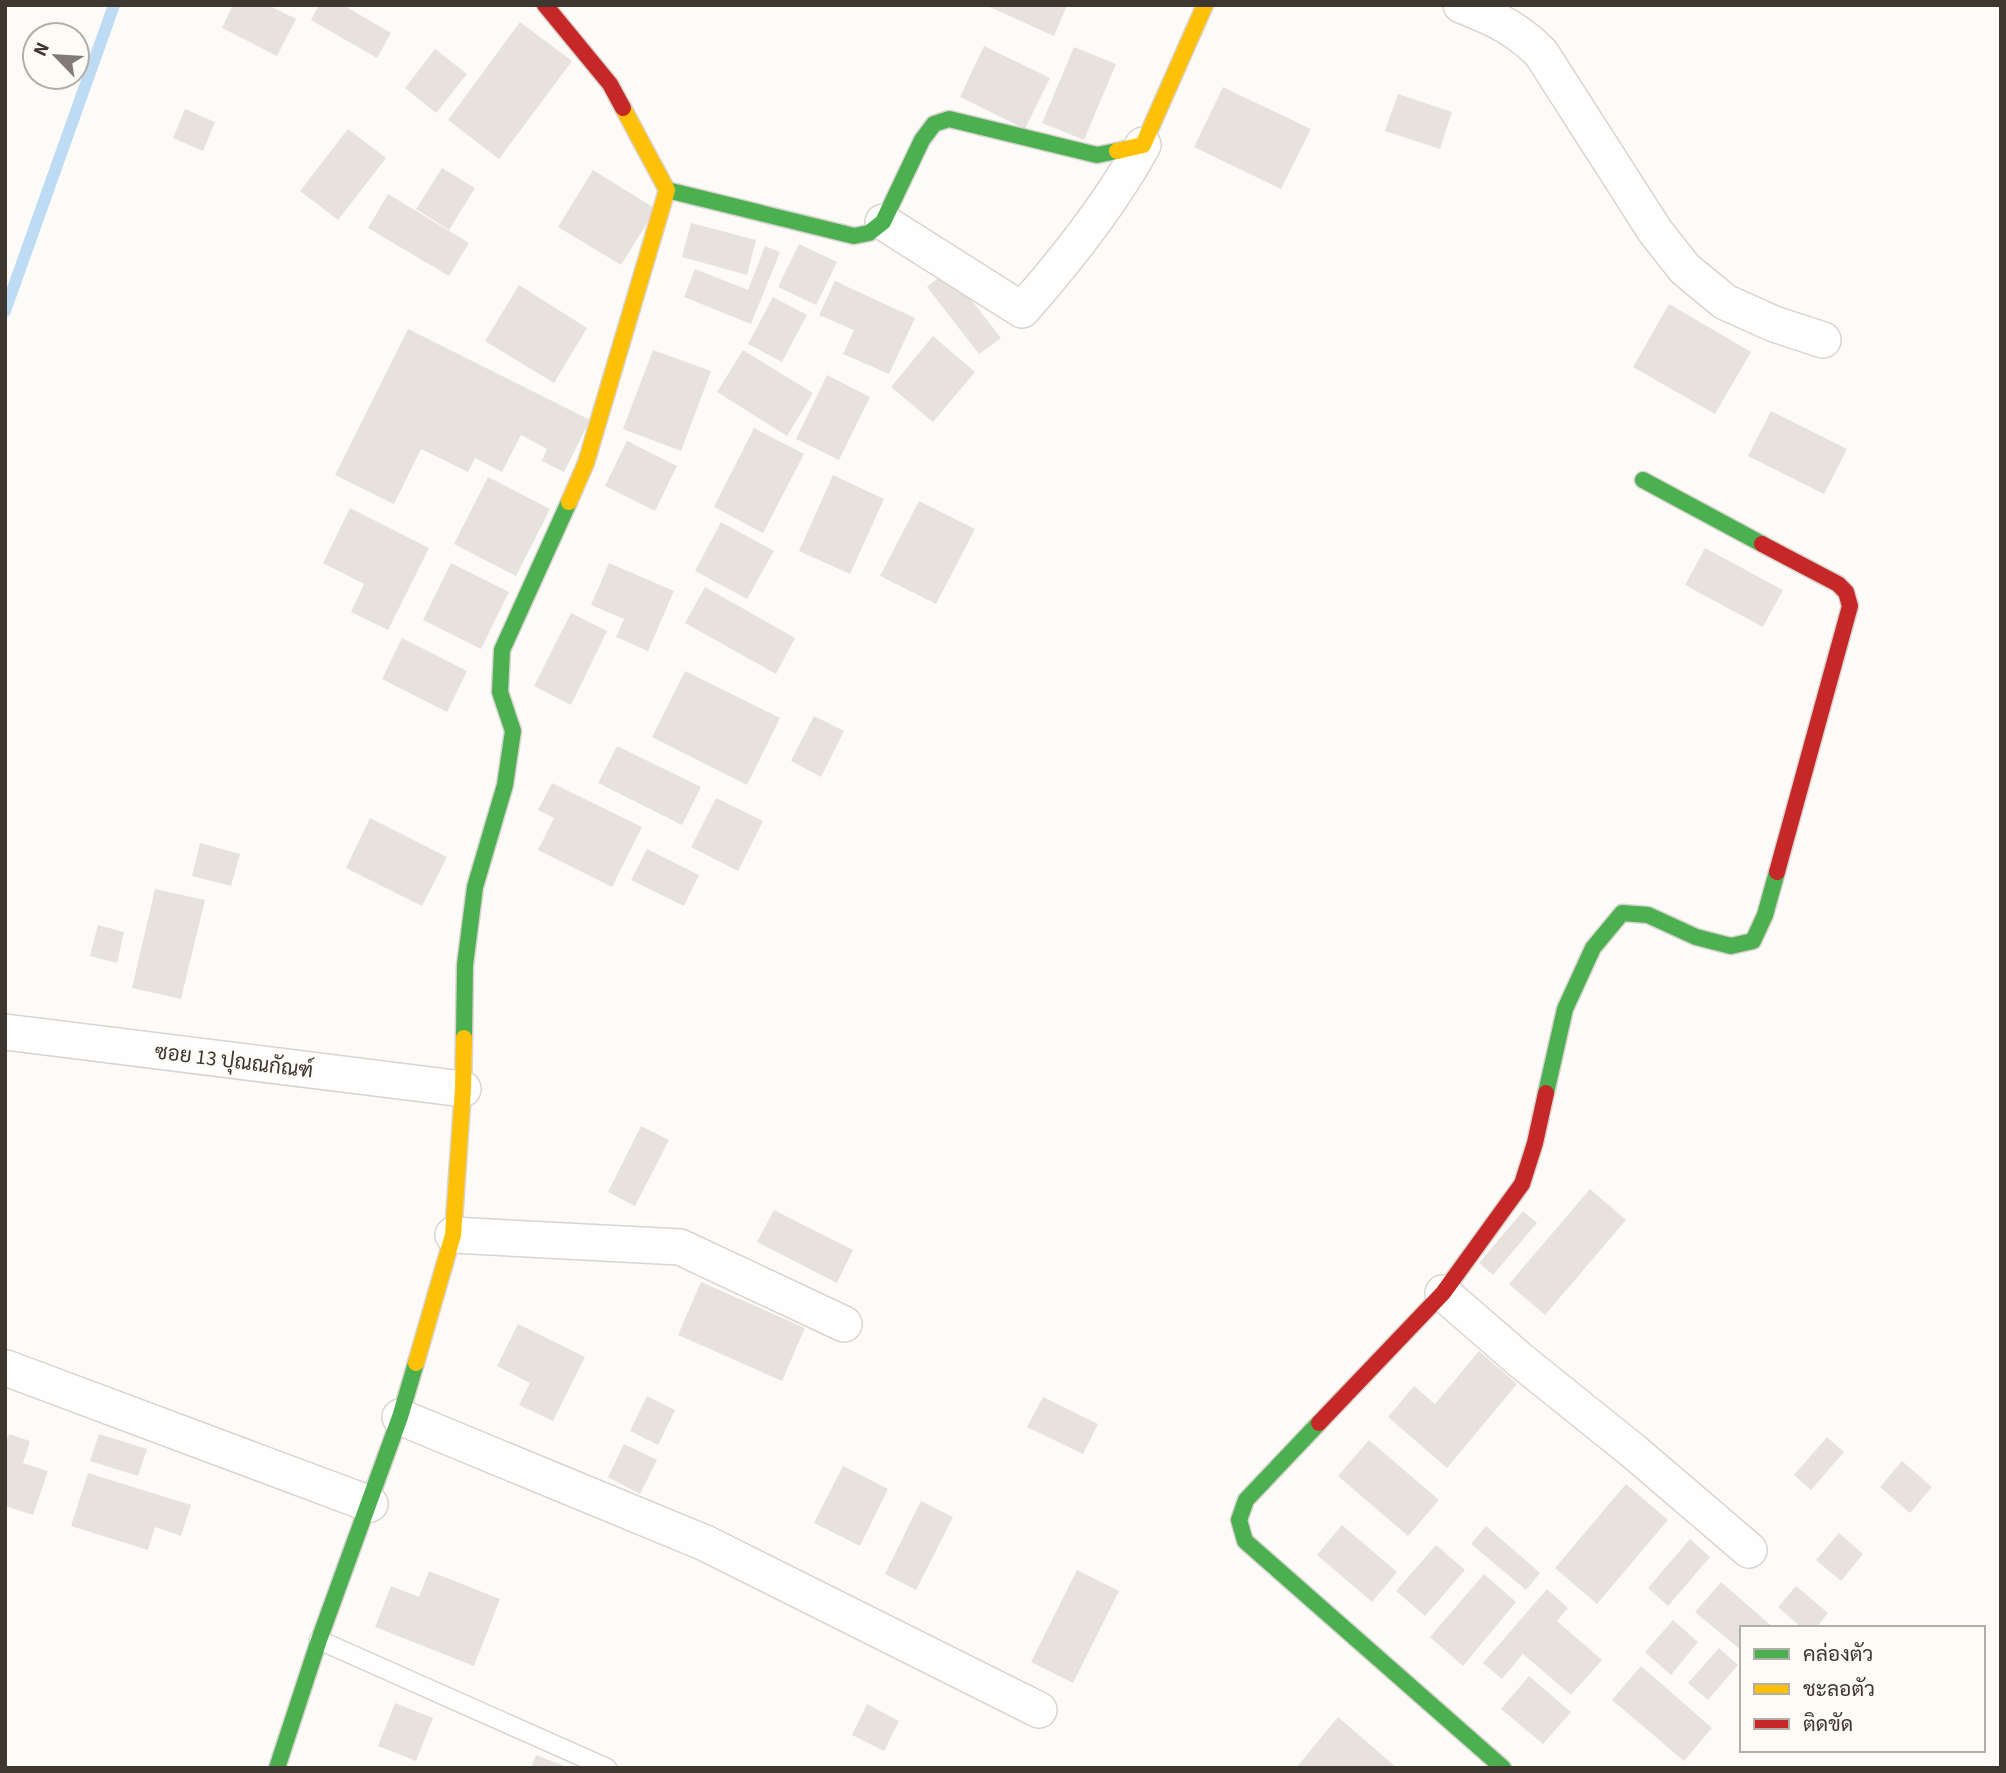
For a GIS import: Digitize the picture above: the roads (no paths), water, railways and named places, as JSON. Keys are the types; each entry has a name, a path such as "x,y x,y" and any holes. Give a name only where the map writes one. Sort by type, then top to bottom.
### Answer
{"street":[{"path":"277,1768 319,1640 400,1417 453,1235 463,1089 465,965 475,887 505,785 513,731 500,692 502,650 586,463 667,190 610,84 545,5"},
{"path":"883,222 1022,310 1105,208 1143,145 1205,5"},
{"path":"1461,5 1494,18 1522,34 1541,53 1655,231 1685,269 1725,302 1774,324 1823,341"},
{"path":"667,190 854,236 869,233 883,222 922,140 934,124 949,119 1097,155 1143,145"},
{"path":"1503,1768 1245,1541 1238,1528 1238,1517 1246,1500 1443,1293 1522,1184 1535,1143 1565,1009 1593,948 1622,913 1648,915 1696,937 1731,946 1753,941 1765,915 1850,606 1846,592 1838,584 1643,480"},
{"name":"ซอย 13 ปุณณกัณฑ์","path":"5,1032 463,1089"},
{"path":"453,1235 680,1247 844,1324"},
{"path":"1443,1293 1749,1550"},
{"path":"6,1368 370,1504"},
{"path":"400,1417 705,1544 1040,1710"}],"lane":[{"path":"319,1640 607,1768"}],"waterway":[{"path":"5,311 114,5"}]}
